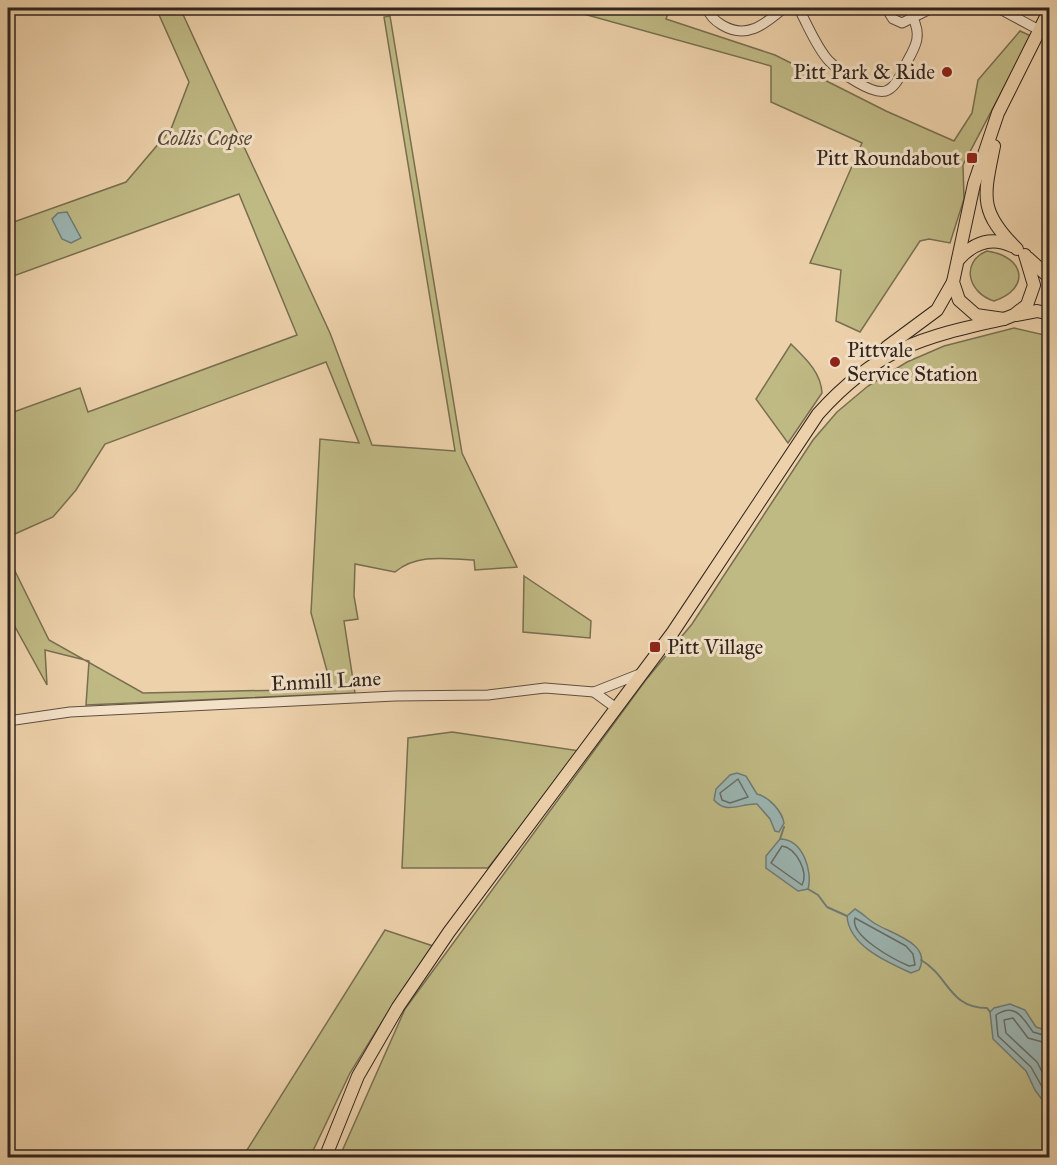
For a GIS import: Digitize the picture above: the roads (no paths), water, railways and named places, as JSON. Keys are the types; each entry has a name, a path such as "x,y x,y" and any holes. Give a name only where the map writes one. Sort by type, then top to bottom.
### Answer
{"main road":[{"path":"876,361 887,347 937,310 953,282 974,184 998,113 1050,9"},
{"path":"1008,96 996,135 986,202 992,222 1050,278"},
{"path":"953,282 959,300 965,308 976,315 1009,317 1027,305 1034,285 1021,252 1005,243 986,242 968,249 958,261"},
{"path":"325,1158 358,1076 398,1007 449,932 673,632 818,414 845,385 876,361 928,337 1037,311 1050,314"}],"street":[{"path":"707,8 710,15 724,27 748,32 757,29 784,8"},
{"path":"789,8 801,10 829,61 862,86 876,92 885,92 894,86 916,45 919,35 913,18"},
{"path":"886,8 896,22 902,23 932,8"},
{"path":"998,8 1039,30"},
{"name":"Enmill Lane","path":"8,721 70,712 395,696 474,696 545,688 594,692 642,673"},
{"path":"594,692 616,708"}],"water":[{"path":"67,212 81,238 71,243 62,239 52,219 58,213"},
{"path":"737,773 746,776 757,794 766,798 778,809 784,823 779,832 775,831 770,819 757,804 729,808 714,800 716,789 730,775"},
{"path":"780,839 788,840 800,850 809,874 808,889 798,891 766,868 766,856"},
{"path":"855,909 874,923 915,946 922,961 919,970 911,973 881,958 862,944 849,927 847,916"},
{"path":"1010,1004 1025,1010 1036,1027 1049,1031 1049,1109 1035,1090 1026,1071 993,1039 990,1012 994,1008"}],"waterway":[{"path":"780,839 784,827"},
{"path":"808,889 818,895 827,907 847,916"},
{"path":"921,960 938,974 957,997 974,1007 987,1008 990,1012"}],"place":[{"name":"Pitt Park & Ride","path":"947,72"},
{"name":"Pitt Roundabout","path":"972,158"},
{"name":"Pittvale Service Station","path":"835,362"},
{"name":"Pitt Village","path":"655,647"}],"park label":[{"name":"Collis Copse","path":"204,138"}]}
